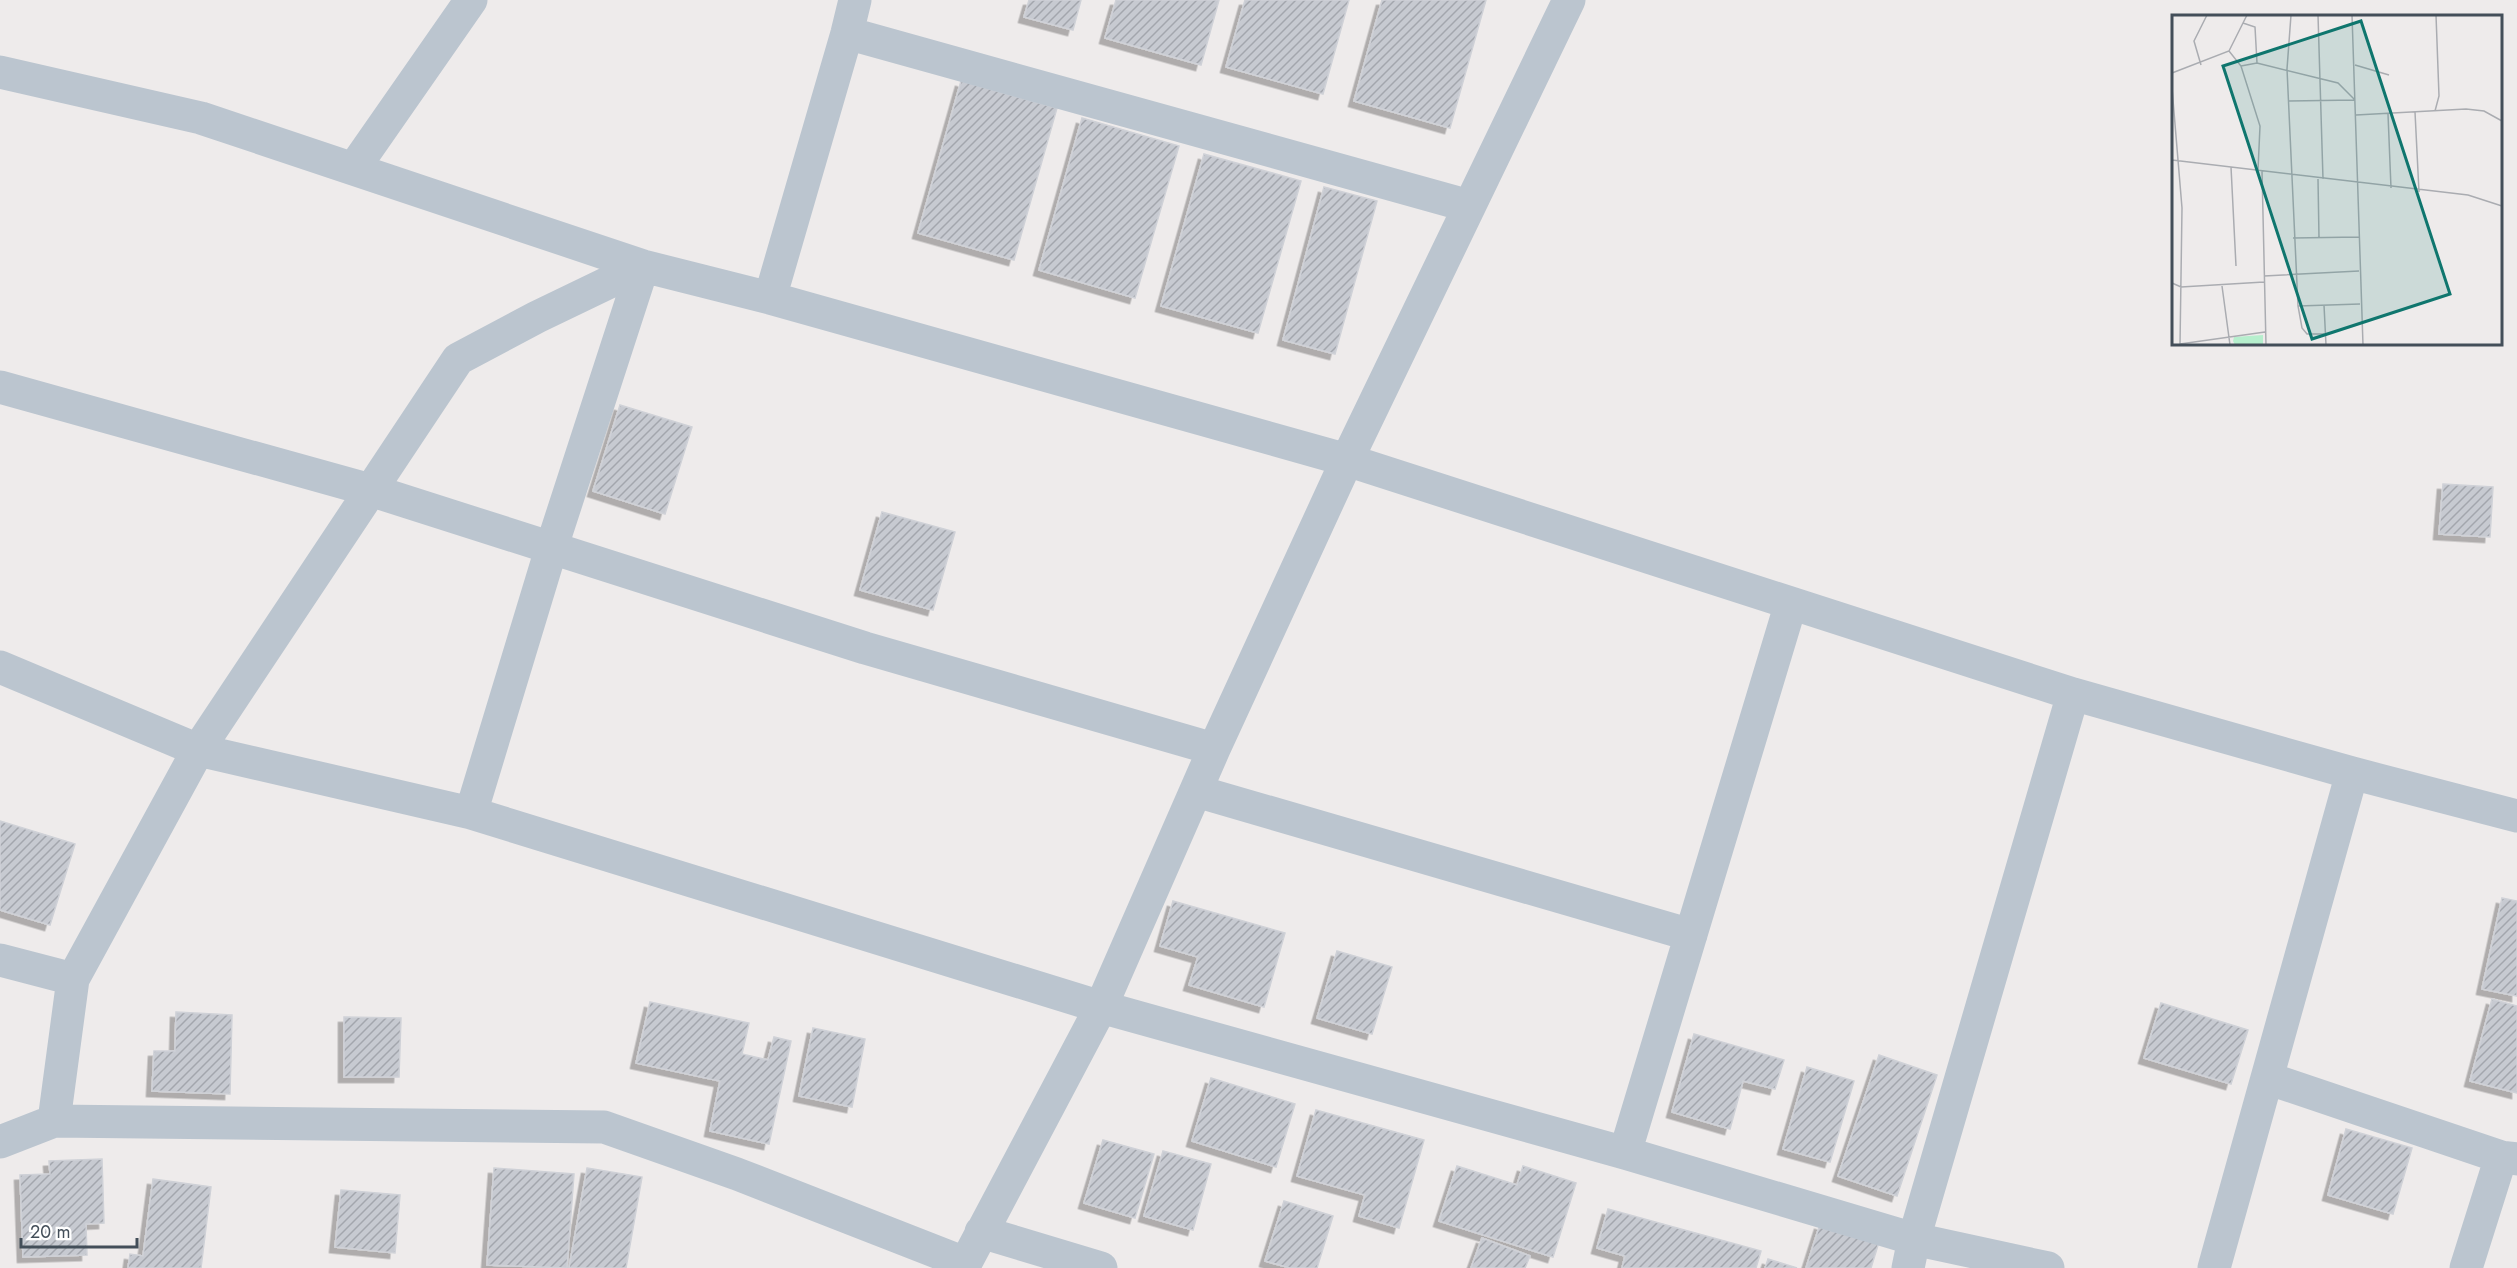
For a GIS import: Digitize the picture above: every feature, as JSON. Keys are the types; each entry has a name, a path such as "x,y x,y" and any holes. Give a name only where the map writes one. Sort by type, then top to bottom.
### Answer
{"street":[{"path":"354,168 471,0"},
{"path":"770,298 855,0"},
{"path":"0,1142 54,1121 604,1127 737,1174 964,1266 1101,1007 1214,749 1347,460 1569,0"},
{"path":"847,33 1469,206"},
{"path":"0,72 201,118 643,266 770,298 1347,460 2073,694 2352,773 2517,816"},
{"path":"54,1121 73,979 198,750 458,359 537,317 643,266"},
{"path":"471,813 552,546 643,266"},
{"path":"0,387 370,490 552,546 865,648 1214,749"},
{"path":"1625,1153 1791,603"},
{"path":"0,667 198,750 471,813 1101,1007 1625,1153 1911,1253 2048,1268"},
{"path":"1911,1253 2073,694"},
{"path":"2214,1268 2352,773"},
{"path":"1196,790 1691,935"},
{"path":"0,960 73,979"},
{"path":"2267,1078 2509,1158 2466,1268"},
{"path":"981,1232 1101,1268"}],"building":[{"path":"1029,0 1081,0 1073,30 1024,17"},
{"path":"1116,0 1219,0 1201,65 1105,38"},
{"path":"1245,0 1349,0 1323,94 1226,67"},
{"path":"1382,0 1486,0 1450,128 1354,101"},
{"path":"961,81 1057,108 1014,260 918,233"},
{"path":"1082,118 1179,146 1135,298 1039,270"},
{"path":"1204,154 1301,181 1258,333 1161,306"},
{"path":"1324,187 1377,201 1335,354 1283,340"},
{"path":"620,405 692,427 665,514 593,491"},
{"path":"2443,484 2493,487 2490,537 2439,534"},
{"path":"882,512 955,532 933,610 860,590"},
{"path":"0,821 75,844 50,925 0,910"},
{"path":"2502,898 2517,901 2517,996 2482,989"},
{"path":"1173,901 1285,933 1264,1007 1189,985 1198,957 1160,946"},
{"path":"1337,951 1392,967 1372,1034 1317,1018"},
{"path":"2492,999 2517,1006 2517,1093 2470,1081"},
{"path":"650,1002 749,1023 742,1054 768,1060 774,1037 791,1041 769,1144 710,1131 720,1081 636,1063"},
{"path":"2161,1003 2248,1030 2231,1084 2144,1058"},
{"path":"176,1012 232,1015 230,1094 152,1091 154,1051 175,1051"},
{"path":"344,1017 401,1018 399,1077 344,1077"},
{"path":"813,1028 865,1039 852,1107 799,1096"},
{"path":"1694,1034 1784,1060 1775,1089 1743,1081 1730,1129 1672,1112"},
{"path":"1879,1055 1937,1075 1897,1196 1838,1176"},
{"path":"1807,1067 1854,1081 1830,1162 1783,1149"},
{"path":"1211,1078 1295,1104 1276,1167 1192,1141"},
{"path":"1316,1110 1424,1140 1399,1228 1359,1216 1365,1195 1297,1176"},
{"path":"2346,1129 2412,1148 2393,1214 2328,1195"},
{"path":"1103,1140 1154,1154 1135,1218 1084,1203"},
{"path":"1163,1151 1211,1164 1193,1230 1144,1216"},
{"path":"102,1159 104,1223 86,1224 87,1255 23,1257 20,1175 50,1174 49,1161"},
{"path":"1457,1166 1517,1185 1523,1166 1576,1183 1553,1257 1439,1221"},
{"path":"494,1168 574,1174 567,1268 487,1265"},
{"path":"587,1168 642,1177 626,1268 569,1268"},
{"path":"153,1179 211,1187 201,1268 128,1268 130,1254 143,1256"},
{"path":"341,1190 400,1195 395,1253 335,1247"},
{"path":"1284,1201 1333,1216 1317,1268 1290,1268 1265,1261"},
{"path":"1608,1209 1761,1251 1756,1268 1622,1268 1625,1256 1597,1248"},
{"path":"1820,1224 1879,1242 1871,1268 1806,1268"},
{"path":"1482,1238 1530,1256 1525,1268 1471,1268"},
{"path":"1768,1259 1797,1268 1765,1268"}]}
